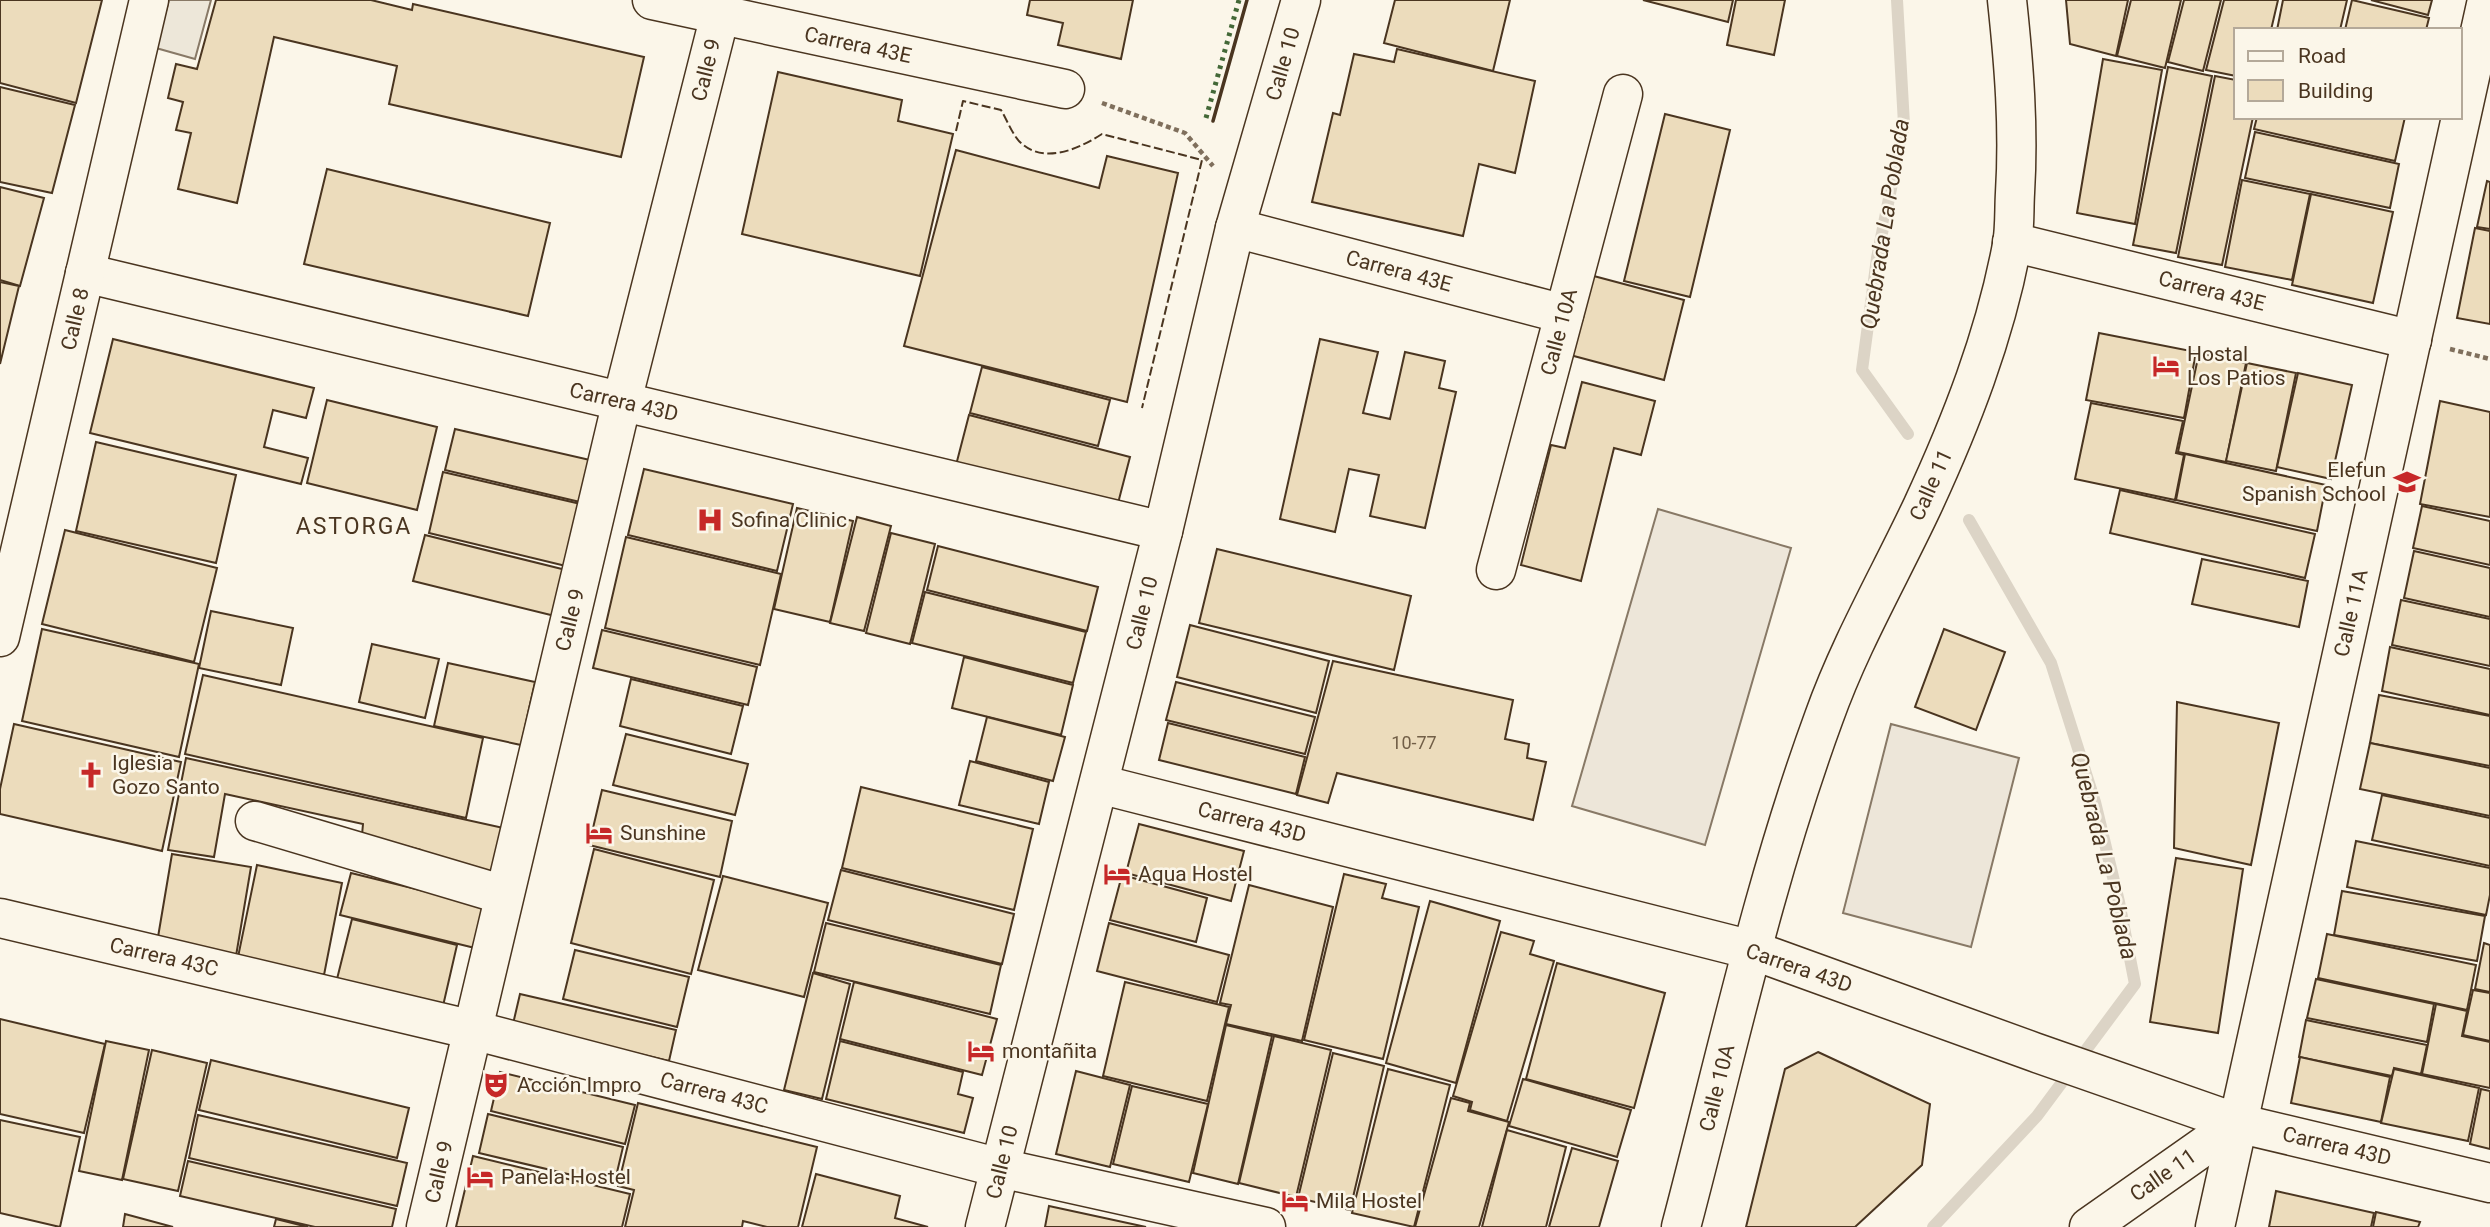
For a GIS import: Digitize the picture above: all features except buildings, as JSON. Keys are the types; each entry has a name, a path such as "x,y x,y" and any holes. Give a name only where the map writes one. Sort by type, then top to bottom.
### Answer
{"street":[{"name":"Calle 8","path":"0,637 149,0"},
{"name":"Carrera 43E","path":"652,0 1065,89"},
{"name":"Calle 10","path":"985,1227 1163,531 1235,228 1301,0"},
{"name":"Calle 11","path":"1752,950 1824,716 1856,638 1922,506 1962,415 1993,328 2012,242 2018,146 2016,79 2007,0"},
{"name":"Calle 11A","path":"2462,113 2487,0"},
{"name":"Calle 9","path":"426,1227 622,401 720,15"},
{"name":"Calle 10A","path":"1496,570 1623,94"},
{"name":"Calle 11A","path":"2215,1227 2461,119"},
{"name":"Carrera 43E","path":"1235,228 1564,314"},
{"name":"Carrera 43E","path":"2012,242 2412,340"},
{"name":"Carrera 43D","path":"85,273 1163,531"},
{"name":"Carrera 43D","path":"1099,784 1752,950 2238,1123 2490,1183"},
{"path":"255,821 504,895"},
{"name":"Carrera 43C","path":"0,918 473,1030 1000,1168 1266,1227"},
{"name":"Calle 10A","path":"1681,1227 1752,950"},
{"name":"Calle 11","path":"2089,1227 2238,1123"}],"path":[{"path":"1065,89 1185,133 1215,169"}],"shaded area":[{"path":"169,0 211,0 195,59 156,48"},
{"path":"1658,509 1791,548 1705,845 1572,806"},
{"path":"1891,724 2019,758 1971,947 1843,913"}],"waterway":[{"name":"Quebrada La Poblada","path":"1897,0 1904,124 1877,258 1862,370 1908,434"},
{"name":"Quebrada La Poblada","path":"1933,1227 2037,1116 2135,984 2095,802 2051,663 1969,520"}],"hedge":[{"path":"1206,118 1239,0"}],"fence":[{"path":"956,131 963,101 1001,110 1018,140 1030,150 1041,153 1051,154 1073,149 1102,134 1202,160 1142,408"}],"wall":[{"path":"1213,121 1247,0"}],"place":[{"name":"Hostal Los Patios","path":"2166,366"},
{"name":"Elefun Spanish School","path":"2407,482"},
{"name":"Sofina Clinic","path":"710,520"},
{"name":"Iglesia Gozo Santo","path":"91,775"},
{"name":"Sunshine","path":"599,833"},
{"name":"Aqua Hostel","path":"1117,874"},
{"name":"montañita","path":"981,1051"},
{"name":"Acción Impro","path":"496,1085"},
{"name":"Panela Hostel","path":"480,1177"},
{"name":"Mila Hostel","path":"1295,1201"}],"district":[{"name":"ASTORGA","path":"354,526"}]}
